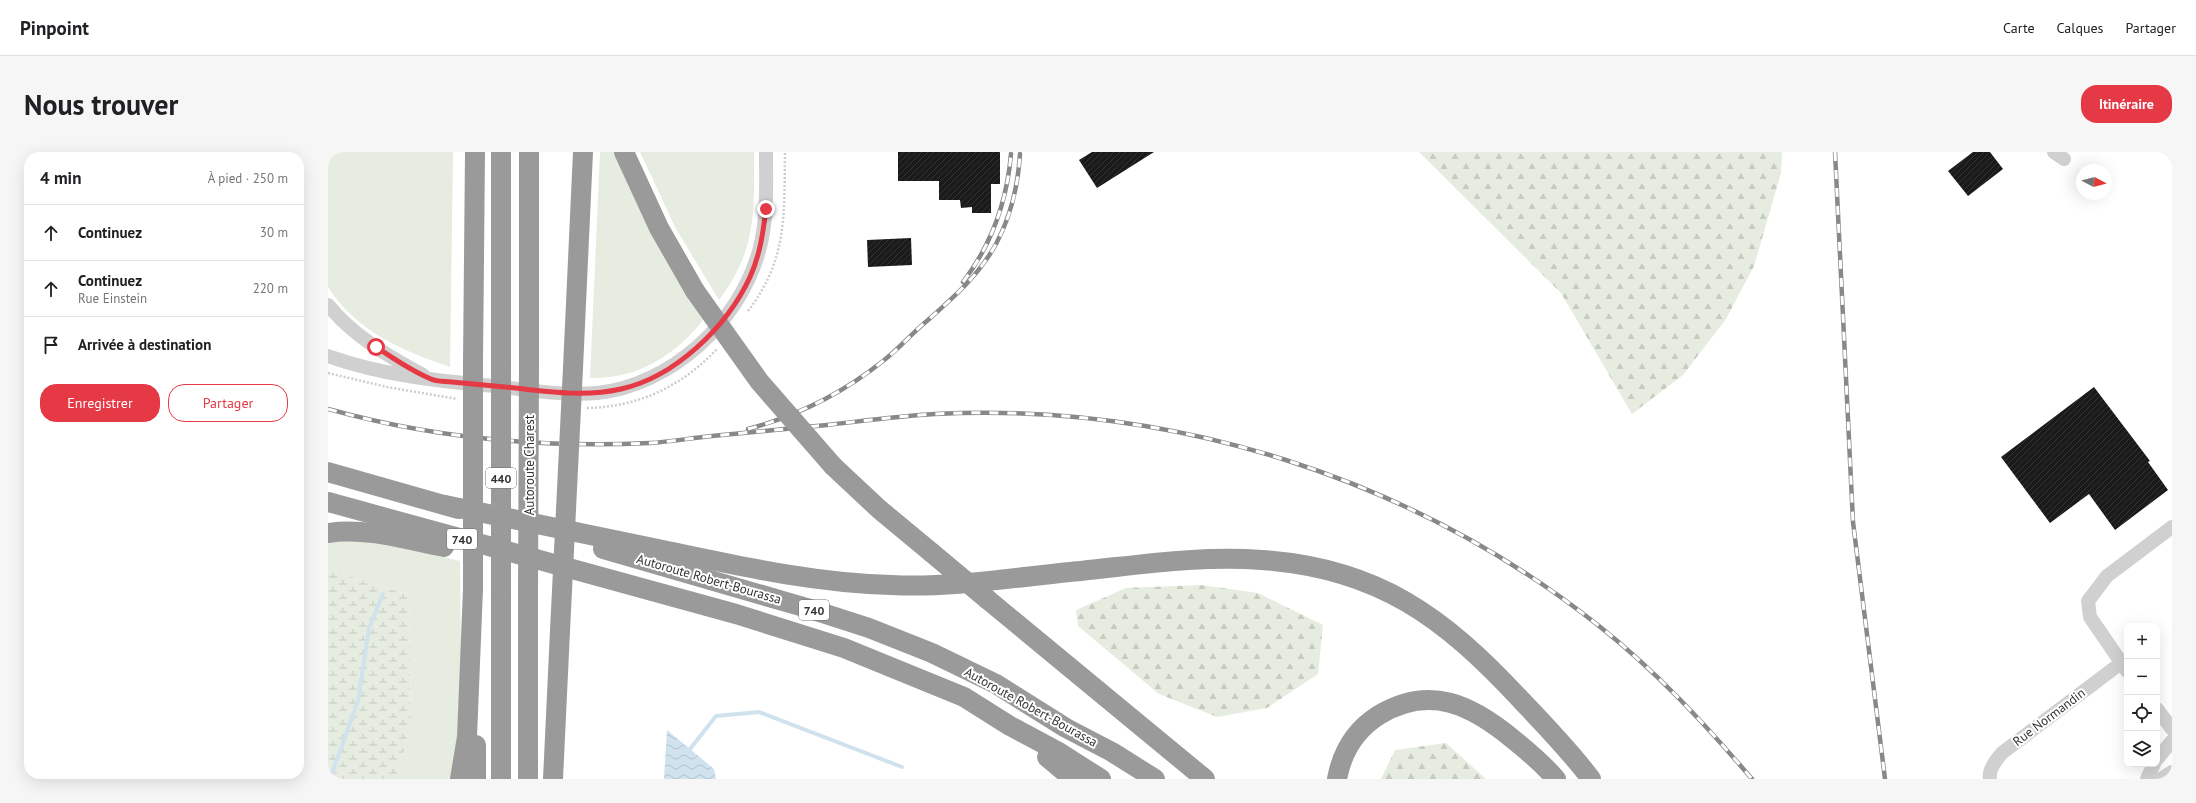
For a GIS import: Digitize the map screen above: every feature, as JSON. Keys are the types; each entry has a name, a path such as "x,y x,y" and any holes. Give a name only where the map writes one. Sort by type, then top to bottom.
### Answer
{"highway":[{"path":"471,152 473,182 473,589 476,779"},
{"path":"473,182 475,152"},
{"name":"440","path":"501,152 501,779"},
{"name":"Autoroute Charest","path":"528,152 528,779"},
{"path":"553,779 583,152"},
{"path":"624,152 660,228 695,291 759,381 833,466 879,509 1204,779"},
{"name":"Autoroute Robert-Bourassa","path":"328,472 755,592 876,631 932,653 996,684 1066,728 1112,752 1155,779"},
{"name":"Autoroute Robert-Bourassa","path":"328,502 736,614 844,648 964,697 1010,726 1057,751 1101,779"},
{"path":"445,505 763,571 823,580 890,586 935,586 1195,560 1260,560 1305,564 1337,571 1373,585 1402,600 1428,615 1458,638 1516,694 1591,779"},
{"path":"328,533 357,532 391,536 597,576"},
{"path":"460,779 467,737 473,589"},
{"path":"557,697 562,779"},
{"path":"1336,779 1341,761 1350,741 1368,722 1394,706 1418,701 1447,701 1473,710 1522,746 1556,779"},
{"path":"1010,726 1073,779"}],"street":[{"path":"328,356 387,372 432,380 567,393 596,393 634,386 660,374 681,361 700,344 724,316 749,278 759,250 764,224 766,152"},
{"path":"328,305 361,337 392,358 432,380"},
{"path":"2124,667 2090,617 2088,601 2107,576 2172,527"},
{"name":"Rue Normandin","path":"1990,779 1989,776 1994,763 2002,753 2124,667"},
{"path":"2160,713 2172,729"},
{"path":"2160,755 2172,741"},
{"path":"2147,779 2153,767"},
{"path":"2161,779 2172,772"}],"path":[{"path":"744,316 767,284 779,250 784,226 785,152"},
{"path":"582,408 620,405 665,390 697,368 722,344"},
{"path":"328,373 387,388 461,399"}],"green space":[{"path":"328,152 453,152 450,367 414,354 366,328 352,316 328,287"},
{"path":"600,152 615,152 669,264 703,320 680,344 654,363 639,370 624,374 590,378"},
{"path":"640,152 754,152 753,212 747,247 731,282 719,300 675,227"},
{"path":"1419,152 1782,152 1781,173 1754,266 1726,319 1683,375 1632,414 1561,293"},
{"path":"364,540 395,545 460,561 461,655 458,742 451,779 396,779 411,724 409,595 349,576 328,562 328,543"},
{"path":"328,562 349,576 409,595 411,724 396,779 328,779"},
{"path":"1201,585 1258,593 1323,625 1318,674 1267,708 1217,717 1159,694 1078,626 1076,610 1126,588"},
{"path":"1446,743 1486,779 1381,779 1395,750"}],"water":[{"path":"667,730 714,769 716,779 664,779"}],"building":[{"path":"898,152 1000,152 1000,184 991,184 991,213 972,213 972,207 961,208 960,200 939,200 939,181 898,181"},
{"path":"1092,152 1154,152 1097,188 1079,160"},
{"path":"1973,152 1990,152 2003,169 1968,196 1948,171"},
{"path":"911,238 912,265 868,267 867,240"},
{"path":"2094,387 2150,461 2148,462 2168,490 2115,530 2089,494 2050,523 2001,457"}],"waterway":[{"path":"330,779 358,701 369,628 383,594"},
{"path":"690,753 690,749 716,716 759,712 902,767"}],"railway":[{"path":"1835,152 1853,522 1885,779"},
{"path":"963,282 973,268 990,237 1002,205 1011,154"},
{"path":"748,429 766,424 802,410 836,393 868,373 900,346 974,276 996,244 1006,223 1018,178 1020,154"},
{"path":"328,409 367,419 447,434 488,439 569,444 658,442 935,414 1024,414 1112,421 1200,437 1286,460 1369,491 1450,529 1526,574 1599,626 1640,661 1698,718 1752,779"}],"route":[{"path":"376,347 392,358 432,380 567,393 596,393 634,386 660,374 681,361 700,344 728,311 749,278 755,264 762,238 766,209"}]}
